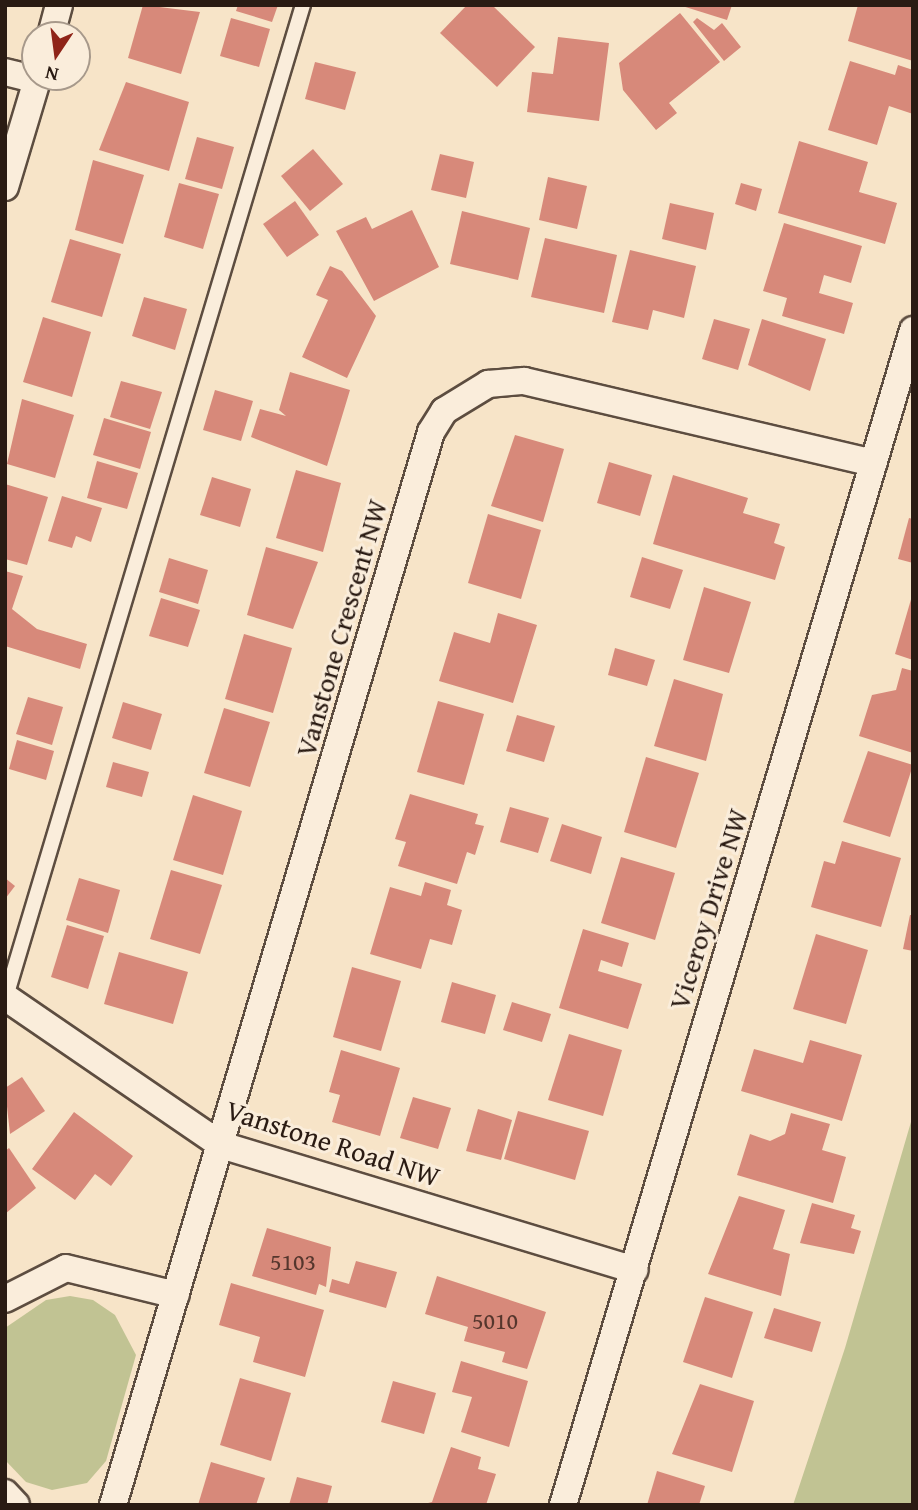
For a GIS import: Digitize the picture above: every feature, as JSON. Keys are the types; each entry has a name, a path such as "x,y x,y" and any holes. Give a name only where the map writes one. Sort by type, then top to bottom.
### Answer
{"street":[{"path":"5,187 34,91"},
{"name":"Viceroy Drive NW","path":"563,1505 913,330"},
{"name":"Vanstone Crescent NW","path":"113,1505 431,432 444,411 488,384 524,381 873,463"},
{"name":"Vanstone Road NW","path":"6,999 221,1145 634,1270"},
{"path":"5,1299 66,1268 176,1295"},
{"path":"5,1493 16,1505"}],"lane":[{"path":"6,999 303,5"}],"green space":[{"path":"913,1115 913,1505 793,1505 845,1348"},
{"path":"70,1296 93,1300 115,1315 136,1355 106,1461 87,1483 52,1490 26,1482 5,1460 5,1328 46,1300"}],"building":[{"path":"143,5 200,12 181,74 128,58"},
{"path":"238,5 278,5 272,22 236,11"},
{"path":"467,5 492,5 535,47 497,87 440,33"},
{"path":"679,5 732,5 727,20"},
{"path":"858,5 913,5 913,61 848,41"},
{"path":"680,13 720,62 669,103 677,113 656,130 623,90 619,63"},
{"path":"231,18 270,29 259,67 220,56"},
{"path":"697,18 714,30 722,23 741,47 724,61 693,22"},
{"path":"558,37 609,43 599,121 527,112 532,72 553,74"},
{"path":"850,61 895,75 898,65 913,70 913,114 889,106 877,145 828,130"},
{"path":"315,62 356,72 345,110 305,99"},
{"path":"126,82 189,102 169,171 99,150"},
{"path":"197,137 234,147 222,189 185,179"},
{"path":"799,141 868,162 859,192 897,203 885,244 778,213"},
{"path":"313,149 343,184 310,211 281,176"},
{"path":"440,154 474,162 466,198 431,190"},
{"path":"93,160 144,175 123,244 75,230"},
{"path":"548,177 587,186 577,229 539,220"},
{"path":"179,183 219,194 203,249 164,237"},
{"path":"741,183 762,189 756,211 735,204"},
{"path":"295,201 319,235 287,257 263,224"},
{"path":"670,203 714,213 706,250 662,239"},
{"path":"412,210 439,267 374,301 336,231 366,217 372,229"},
{"path":"462,211 530,228 518,280 450,264"},
{"path":"784,223 862,246 851,283 824,275 819,293 853,303 844,334 782,316 787,298 763,291"},
{"path":"545,238 617,255 604,313 531,297"},
{"path":"70,239 121,254 102,317 51,302"},
{"path":"630,250 696,266 684,318 653,310 648,330 612,322"},
{"path":"330,266 342,271 376,316 347,378 302,357 328,300 316,295"},
{"path":"144,297 187,309 175,350 132,336"},
{"path":"43,317 91,332 72,397 23,382"},
{"path":"714,319 750,329 738,370 702,359"},
{"path":"762,319 826,339 810,391 748,365"},
{"path":"290,372 350,390 327,466 251,437 260,409 286,416 279,410"},
{"path":"121,381 162,392 150,429 110,417"},
{"path":"215,390 253,401 241,441 203,430"},
{"path":"22,399 74,415 55,478 7,464"},
{"path":"104,418 151,432 140,469 93,455"},
{"path":"515,435 564,449 543,522 491,506"},
{"path":"97,461 138,473 127,509 87,498"},
{"path":"609,462 652,475 640,516 597,503"},
{"path":"296,470 341,483 323,552 276,538"},
{"path":"673,475 748,498 743,513 780,524 774,543 785,547 775,580 653,544"},
{"path":"212,477 251,489 240,527 200,515"},
{"path":"5,484 48,497 27,565 5,559"},
{"path":"62,496 102,508 91,542 76,536 72,548 48,541"},
{"path":"488,514 541,530 521,599 468,583"},
{"path":"909,518 913,519 913,563 898,559"},
{"path":"266,547 318,562 293,629 247,615"},
{"path":"642,557 683,570 670,609 630,597"},
{"path":"169,558 208,570 198,604 159,592"},
{"path":"5,571 23,576 12,609 37,629 87,644 80,669 5,646"},
{"path":"704,587 751,602 729,673 683,660"},
{"path":"913,596 913,660 895,654"},
{"path":"161,598 200,610 188,647 149,636"},
{"path":"498,613 537,625 513,703 439,681 454,632 490,643"},
{"path":"244,634 292,648 273,713 225,699"},
{"path":"615,648 655,660 647,686 608,675"},
{"path":"902,668 913,671 913,753 859,736 872,695 896,690"},
{"path":"674,679 723,694 706,761 654,746"},
{"path":"28,697 63,707 52,745 16,734"},
{"path":"438,701 484,714 464,785 417,772"},
{"path":"123,702 162,714 151,750 112,738"},
{"path":"224,708 270,722 250,787 204,773"},
{"path":"517,715 555,726 544,762 506,751"},
{"path":"17,740 54,751 46,780 9,769"},
{"path":"868,751 913,765 890,837 843,822"},
{"path":"646,757 699,773 676,848 624,832"},
{"path":"113,762 149,772 142,797 106,787"},
{"path":"410,794 478,814 475,824 484,826 475,855 467,852 457,884 398,866 406,842 395,839"},
{"path":"193,795 242,811 223,875 173,860"},
{"path":"510,807 549,818 538,853 500,842"},
{"path":"562,824 602,837 591,874 550,861"},
{"path":"842,841 901,858 881,927 811,907 824,861 835,864"},
{"path":"621,857 675,873 655,940 601,923"},
{"path":"171,870 222,885 200,954 150,939"},
{"path":"5,878 15,886 5,899"},
{"path":"79,878 120,890 108,933 66,920"},
{"path":"425,882 451,890 447,905 462,910 452,945 430,939 421,969 370,954 390,887 421,896"},
{"path":"910,915 913,915 913,951 903,949"},
{"path":"67,925 104,936 88,989 51,977"},
{"path":"583,929 629,943 622,967 601,960 598,971 642,984 628,1029 559,1008"},
{"path":"816,934 868,950 846,1024 793,1009"},
{"path":"119,952 188,972 173,1024 104,1004"},
{"path":"352,967 401,981 381,1051 333,1037"},
{"path":"452,982 496,995 485,1034 441,1022"},
{"path":"512,1002 551,1014 542,1042 503,1030"},
{"path":"569,1034 622,1050 603,1116 548,1100"},
{"path":"810,1040 862,1055 842,1121 741,1091 754,1049 803,1063"},
{"path":"341,1050 400,1068 380,1136 332,1122 340,1095 329,1092"},
{"path":"22,1077 45,1111 10,1134 5,1088"},
{"path":"413,1097 451,1108 438,1149 400,1138"},
{"path":"478,1109 512,1120 501,1160 466,1151"},
{"path":"518,1111 589,1131 575,1180 504,1159"},
{"path":"74,1112 133,1156 111,1186 95,1174 75,1200 32,1169"},
{"path":"791,1113 830,1124 822,1150 846,1157 833,1203 737,1175 750,1134 770,1141 785,1134"},
{"path":"9,1148 36,1188 5,1214 5,1151"},
{"path":"739,1196 785,1210 773,1249 790,1254 781,1296 708,1274"},
{"path":"812,1203 855,1215 851,1228 861,1231 854,1254 800,1243"},
{"path":"267,1228 331,1247 326,1287 319,1284 316,1295 252,1276"},
{"path":"356,1261 397,1272 386,1308 329,1292 332,1279 349,1284"},
{"path":"437,1276 546,1312 527,1369 502,1362 505,1352 464,1341 468,1327 425,1314"},
{"path":"231,1283 324,1310 305,1377 253,1362 260,1337 219,1325"},
{"path":"705,1297 753,1312 732,1378 683,1362"},
{"path":"774,1308 821,1322 812,1352 764,1338"},
{"path":"461,1361 528,1381 509,1447 461,1432 472,1397 452,1392"},
{"path":"240,1378 291,1393 271,1461 220,1445"},
{"path":"393,1381 436,1393 424,1434 381,1422"},
{"path":"700,1384 754,1401 732,1472 672,1454"},
{"path":"451,1447 481,1457 478,1469 496,1474 486,1505 420,1505 432,1502"},
{"path":"211,1462 265,1478 256,1505 198,1505"},
{"path":"657,1471 705,1486 699,1505 647,1505"},
{"path":"297,1477 332,1486 327,1505 289,1505"}]}
